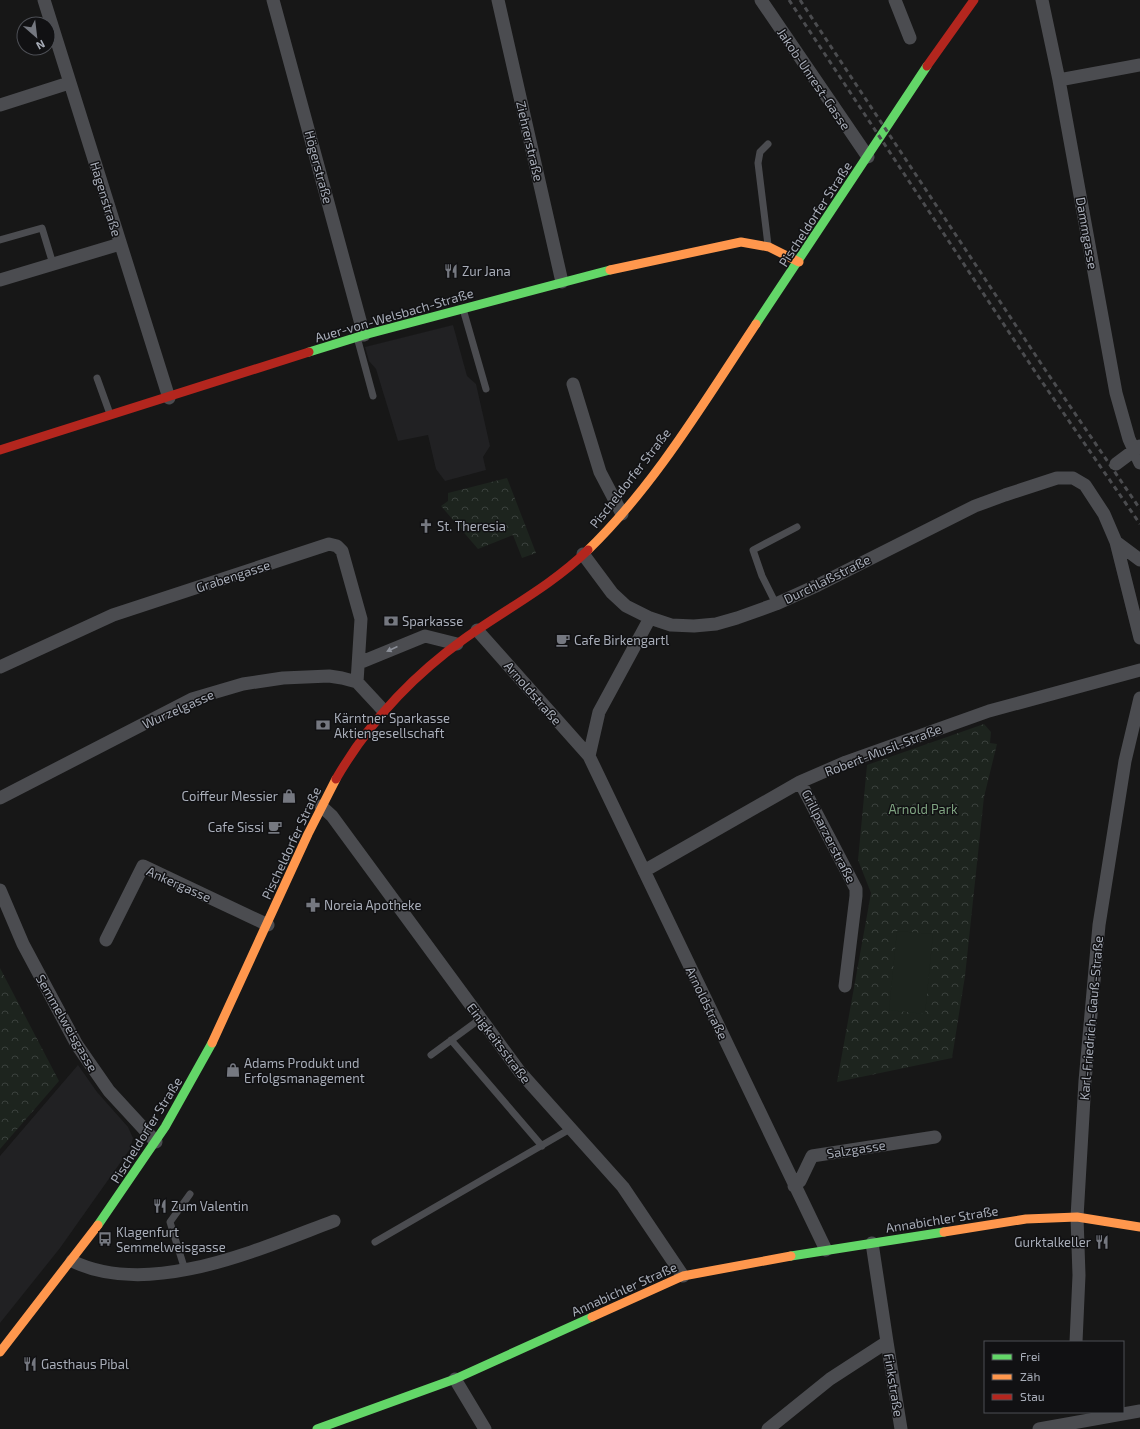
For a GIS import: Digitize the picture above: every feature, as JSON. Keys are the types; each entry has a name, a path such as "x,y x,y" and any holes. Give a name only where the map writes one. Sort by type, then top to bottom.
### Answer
{"main road":[{"name":"Pischeldorfer Straße","path":"0,1352 114,1205 156,1142 210,1047 268,925 321,806 360,740 383,710 436,660 477,630 558,577 622,514 673,446 799,262 933,56 974,0"},
{"name":"Auer-von-Welsbach-Straße","path":"0,450 360,336 609,270 741,242 755,243 769,247 799,262"},
{"name":"Annabichler Straße","path":"317,1429 455,1379 683,1276 826,1250 1026,1219 1077,1217 1140,1227"}],"street":[{"name":"Hagenstraße","path":"44,0 168,398"},
{"name":"Högerstraße","path":"273,0 360,336"},
{"name":"Ziehrerstraße","path":"498,0 562,282"},
{"name":"Jakob-Unrest-Gasse","path":"761,0 868,157"},
{"path":"895,0 910,38"},
{"name":"Dammgasse","path":"1042,0 1060,80 1116,393 1137,448 1140,463"},
{"path":"1060,80 1140,65"},
{"path":"0,105 70,83"},
{"path":"0,280 120,244"},
{"path":"573,384 600,472 622,514"},
{"path":"1116,464 1137,448"},
{"name":"Durchlaßstraße","path":"583,554 612,593 626,606 650,618 671,625 694,626 737,618 776,604 818,585 975,506 1005,494 1057,478 1073,478 1086,485 1104,514 1116,542"},
{"path":"1116,542 1140,560"},
{"path":"1116,542 1140,638"},
{"name":"Grabengasse","path":"0,667 113,615 329,544 337,546 342,551 361,620 357,682"},
{"path":"589,756 599,712 650,618"},
{"name":"Arnoldstraße","path":"477,630 589,756 826,1250"},
{"path":"359,663 425,636 457,644"},
{"name":"Robert-Musil-Straße","path":"644,871 800,782 870,753 989,711 1140,670"},
{"name":"Wurzelgasse","path":"0,798 192,699 214,691 243,684 283,678 329,676 357,682"},
{"path":"357,682 383,710"},
{"name":"Karl-Friedrich-Gauß-Straße","path":"1076,1341 1078,1274 1077,1217 1085,1081 1099,924 1125,761 1140,698"},
{"name":"Grillparzerstraße","path":"800,782 856,889 844,986"},
{"name":"Einigkeitsstraße","path":"321,806 332,816 520,1072 623,1187 683,1276"},
{"name":"Ankergasse","path":"106,940 143,866 268,925"},
{"name":"Semmelweisgasse","path":"0,890 23,944 77,1045 109,1091 156,1142"},
{"name":"Salzgasse","path":"794,1186 800,1181 812,1156 935,1137"},
{"path":"72,1261 86,1268 146,1276 185,1270 245,1254 334,1221"},
{"name":"Finkstraße","path":"872,1243 901,1429"},
{"path":"768,1429 830,1379 887,1342"},
{"path":"455,1379 485,1429"},
{"path":"1124,1412 1140,1411"},
{"path":"1039,1429 1074,1417 1118,1413"}],"lane":[{"path":"768,144 760,152 758,163 769,247"},
{"path":"0,240 42,228 53,264"},
{"path":"463,308 486,389"},
{"path":"360,336 373,396"},
{"path":"98,378 110,416"},
{"path":"776,604 762,576 753,550 797,527"},
{"path":"431,1055 480,1018"},
{"path":"451,1040 542,1146"},
{"path":"375,1242 570,1129"},
{"path":"185,1270 170,1222 190,1194"}],"shaded area":[{"path":"453,325 467,376 476,384 490,446 483,457 486,470 445,481 436,469 428,435 398,441 376,369 369,361 365,347"},
{"path":"78,1065 97,1092 128,1127 133,1138 130,1149 60,1248 0,1323 0,1156"}],"green space":[{"path":"507,478 536,553 522,558 513,535 478,549 441,506 448,501 448,493"},
{"name":"Arnold Park","path":"984,724 991,732 990,743 997,744 984,797 965,976 952,1058 837,1082 871,893 858,860 867,765"},
{"path":"897,931 933,934 925,1014 889,1010"},
{"path":"0,968 59,1081 0,1149"}],"railway":[{"path":"789,0 1038,376 1140,524"},
{"path":"800,0 1046,371 1140,509"}],"traffic: fast":[{"path":"756,324 927,66"},
{"path":"309,352 364,335 610,270"},
{"path":"98,1225 165,1127 212,1043"},
{"path":"791,1256 944,1232"},
{"path":"317,1429 455,1379 592,1317"}],"traffic: slow":[{"path":"610,270 741,242 769,247 799,262"},
{"path":"588,550 635,498 678,442 756,324"},
{"path":"212,1043 308,834 336,779"},
{"path":"944,1232 1026,1219 1077,1217 1140,1227"},
{"path":"0,1352 98,1225"},
{"path":"592,1317 683,1276 791,1256"}],"traffic: jam":[{"path":"927,66 974,0"},
{"path":"0,450 309,352"},
{"path":"336,779 362,738 392,702 426,669 464,639 559,575 588,550"}],"place":[{"name":"Zur Jana","path":"451,271"},
{"name":"St. Theresia","path":"426,526"},
{"name":"Sparkasse","path":"391,621"},
{"name":"Cafe Birkengartl","path":"563,640"},
{"name":"Kärntner Sparkasse Aktiengesellschaft","path":"323,725"},
{"name":"Coiffeur Messier","path":"289,796"},
{"name":"Cafe Sissi","path":"275,827"},
{"name":"Noreia Apotheke","path":"313,905"},
{"name":"Adams Produkt und Erfolgsmanagement","path":"233,1070"},
{"name":"Zum Valentin","path":"160,1206"},
{"name":"Klagenfurt Semmelweisgasse","path":"105,1239"},
{"name":"Gurktalkeller","path":"1102,1242"},
{"name":"Gasthaus Pibal","path":"30,1364"}]}
